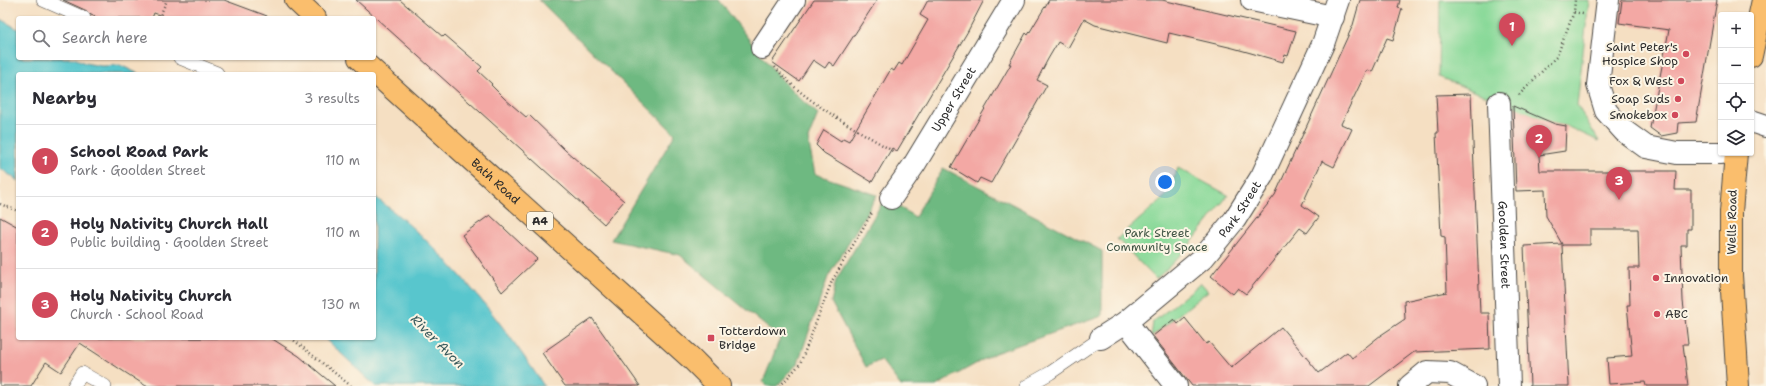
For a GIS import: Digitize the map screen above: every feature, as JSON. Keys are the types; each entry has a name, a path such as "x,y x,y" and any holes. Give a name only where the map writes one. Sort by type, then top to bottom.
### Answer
{"highway":[{"path":"296,0 313,16"},
{"path":"1753,48 1763,0"},
{"name":"Bath Road","path":"361,60 375,72"},
{"name":"Bath Road","path":"376,73 687,354 719,386"},
{"name":"Wells Road","path":"1736,156 1731,212 1734,335 1738,386"}],"street":[{"path":"762,48 794,0"},
{"name":"Upper Street","path":"883,204 914,165 1014,0"},
{"path":"1252,0 1335,8"},
{"path":"1608,0 1598,85 1606,111 1624,132 1646,147 1677,153 1718,153"},
{"name":"Park Street","path":"1101,338 1130,313 1203,258 1235,219 1262,176 1323,44 1335,8"},
{"name":"Goolden Street","path":"1506,101 1510,386"},
{"path":"1754,122 1766,126"},
{"path":"1130,313 1176,386"},
{"path":"1410,386 1427,372 1450,373 1474,386"}],"lane":[{"path":"43,0 79,16"},
{"path":"185,60 212,72"},
{"name":"Park Street","path":"1027,386 1050,373 1101,338"},
{"path":"74,386 82,373 105,386"}],"path":[{"path":"160,16 167,0"},
{"path":"1506,101 1557,56 1574,12 1575,0"},
{"path":"762,48 779,72 804,94 827,111 896,153"},
{"path":"0,204 16,210"},
{"path":"780,386 800,364 832,281 883,204"},
{"path":"293,340 351,386"}],"green space":[{"path":"539,0 719,0 777,74 818,114 808,139 815,174 877,195 828,277 798,363 777,386 767,386 763,382 780,338 680,255 611,240 675,134"},
{"path":"1440,0 1589,0 1577,105 1599,141 1566,126 1555,124 1439,77"},
{"path":"943,168 1102,251 1102,316 995,353 936,386 901,386 881,360 866,367 831,302 836,280 885,198 915,217"},
{"name":"Park Street Community Space","path":"1178,168 1228,195 1185,249 1156,279 1117,239 1168,194"},
{"path":"1201,283 1208,291 1151,337 1153,322"}],"water":[{"path":"0,19 16,28 16,60 78,60 85,63 102,66 120,65 135,72 16,72 16,180 0,168"},
{"name":"River Avon","path":"376,198 399,216 446,260 488,308 544,386 375,386 327,340 376,340"}],"building":[{"path":"63,0 224,0 267,16 162,16 154,13 153,16 93,16 87,11"},
{"path":"356,0 400,0 443,37 445,35 482,67 478,71 505,99 526,117 529,115 565,150 624,201 604,224 376,18 376,16 374,16"},
{"path":"814,0 877,0 834,66 829,62 825,68 813,60 799,81 772,62"},
{"path":"928,0 984,0 968,31 897,151 892,148 872,182 824,153 816,145 824,130 841,141 843,138 849,141 891,69 894,71 899,63 902,65 928,20 920,15"},
{"path":"1049,0 1162,0 1296,31 1288,56 1285,55 1283,62 1233,48 1169,33 1167,43 1095,25 1084,19 1068,48 1058,42 1048,59 1037,80 1047,85 991,183 980,178 977,183 951,167 1011,64 1009,64 1026,33 1028,35"},
{"path":"1360,0 1400,0 1398,8 1402,9 1393,40 1387,38 1372,72 1367,70 1341,124 1352,129 1334,167 1322,161 1302,205 1319,217 1307,233 1300,228 1246,294 1238,288 1233,294 1211,276 1275,195 1353,25"},
{"path":"1622,0 1717,0 1696,122 1678,123 1677,133 1661,136 1650,128 1669,30 1619,23"},
{"path":"1471,94 1480,313 1489,313 1490,349 1414,352 1369,386 1192,386 1153,336 1174,319 1178,324 1185,318 1206,344 1209,342 1231,368 1281,327 1319,373 1347,352 1352,358 1381,335 1405,319 1404,301 1447,292 1445,237 1441,236 1436,133 1438,133 1436,95"},
{"path":"1513,106 1555,124 1566,126 1565,151 1539,155 1540,171 1676,171 1675,190 1691,190 1691,229 1687,229 1687,245 1681,245 1683,301 1688,344 1683,344 1688,386 1646,386 1645,382 1609,384 1607,358 1632,356 1627,305 1630,305 1629,268 1639,268 1638,229 1590,229 1590,245 1562,245 1569,386 1530,386 1524,246 1562,244 1546,216 1545,190 1516,191"},
{"path":"490,215 537,259 502,292 462,235"},
{"path":"0,217 16,226 16,340 274,340 299,356 335,386 146,386 80,343 61,372 46,362 31,386 0,386"},
{"path":"592,318 640,386 565,386 542,353"}],"place":[{"name":"School Road Park","path":"1512,46"},
{"name":"Saint Peter's Hospice Shop","path":"1686,54"},
{"name":"Fox & West","path":"1681,81"},
{"name":"Soap Suds","path":"1678,99"},
{"name":"Smokebox","path":"1675,115"},
{"name":"Holy Nativity Church Hall","path":"1539,158"},
{"name":"Holy Nativity Church","path":"1619,200"},
{"name":"Innovation","path":"1656,278"},
{"name":"ABC","path":"1657,314"},
{"name":"Totterdown Bridge","path":"711,338"}]}
